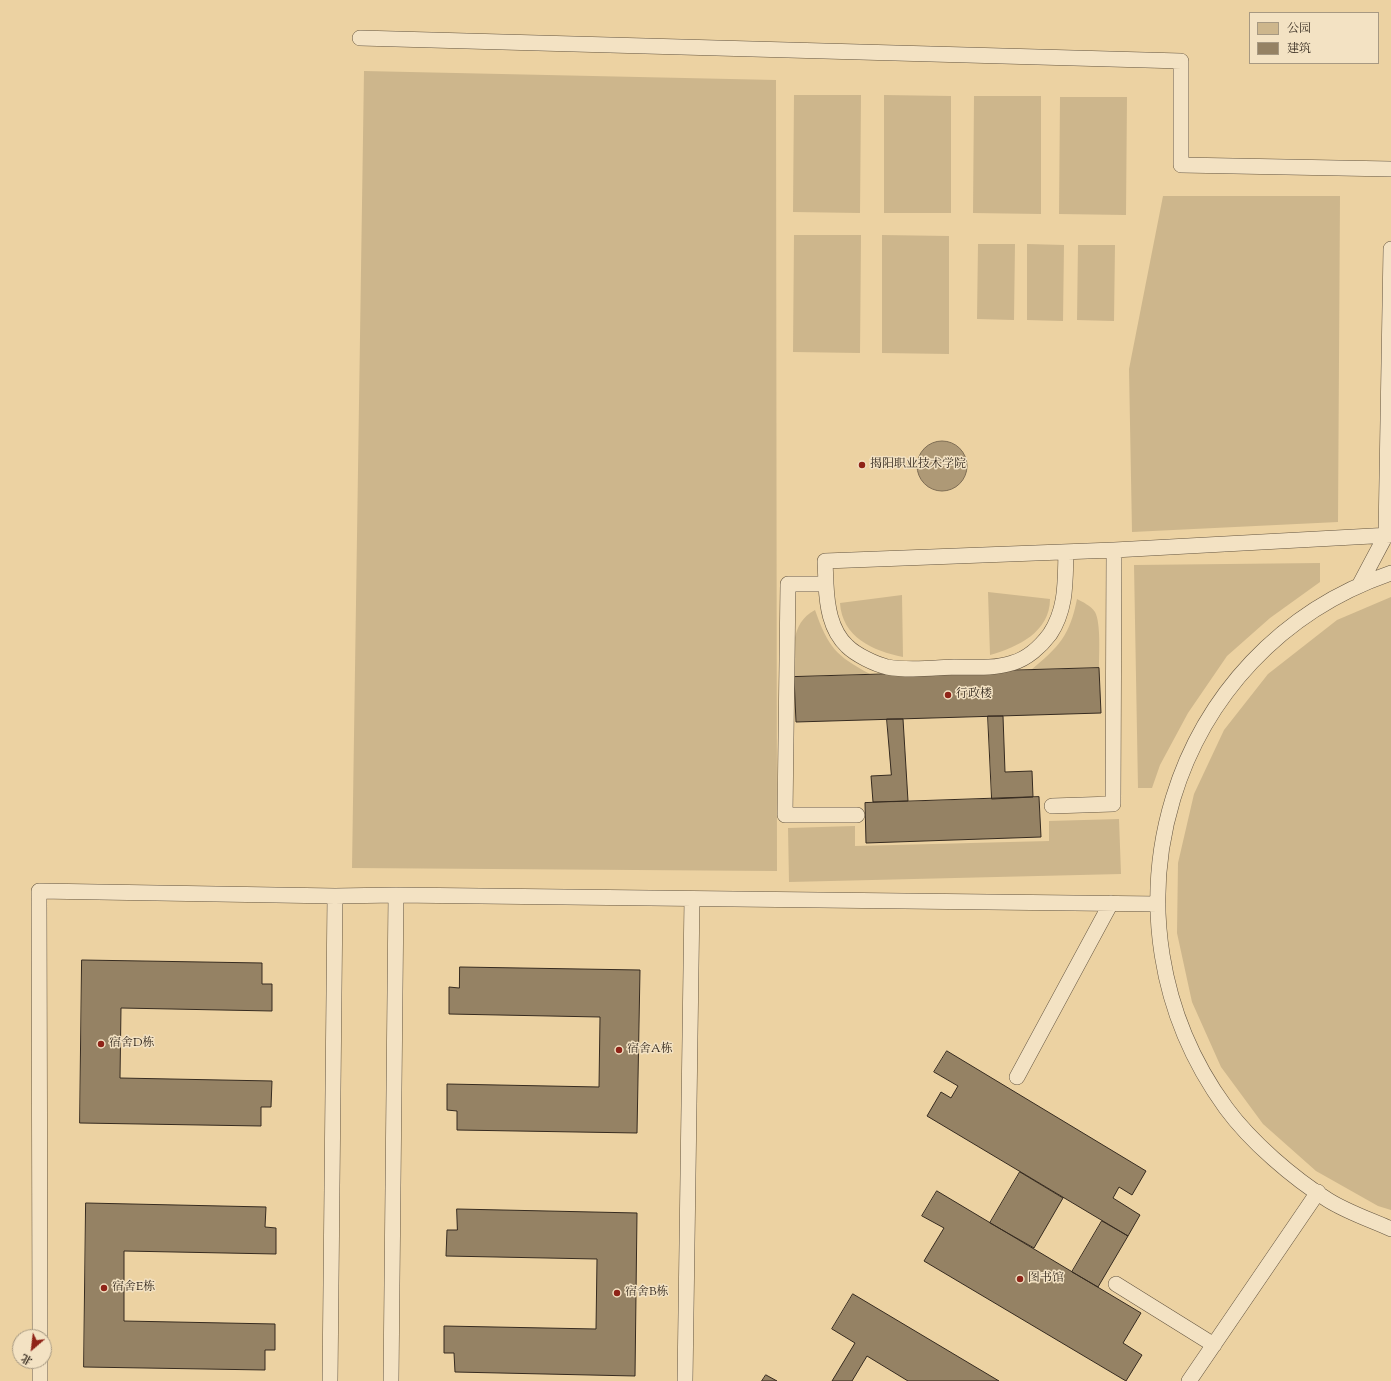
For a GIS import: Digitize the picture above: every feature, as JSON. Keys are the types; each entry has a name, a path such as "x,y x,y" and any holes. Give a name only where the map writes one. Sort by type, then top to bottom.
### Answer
{"lane":[{"path":"360,38 1181,61 1181,165 1391,169"},
{"path":"1360,584 1388,535 1391,249"},
{"path":"1066,552 1065,596 1060,615 1050,633 1040,645 1027,656 1012,663 992,666 902,669 886,666 865,658 847,646 835,628 827,607 825,561 1114,550 1388,535"},
{"path":"1052,806 1113,804 1114,550"},
{"path":"1391,573 1360,584 1300,618 1249,664 1207,719 1178,781 1161,848 1157,917 1168,985 1191,1050 1226,1109 1273,1160 1329,1201 1391,1229"},
{"path":"826,584 788,584 785,815 858,815"},
{"path":"40,1329 39,891 335,896 396,895 1158,904"},
{"path":"391,1381 396,895"},
{"path":"330,1381 335,896"},
{"path":"685,1381 692,899"},
{"path":"1017,1077 1110,903"},
{"path":"1189,1381 1318,1192"},
{"path":"1116,1284 1214,1345"},
{"path":"40,1369 40,1381"}],"green space":[{"path":"364,71 776,80 777,871 352,868"},
{"path":"794,95 861,95 860,213 793,212"},
{"path":"884,95 951,96 951,213 884,213"},
{"path":"974,96 1041,96 1041,214 973,213"},
{"path":"1060,97 1127,97 1126,215 1059,214"},
{"path":"1163,196 1340,196 1338,522 1132,532 1129,369"},
{"path":"794,235 861,235 860,353 793,352"},
{"path":"882,235 949,236 949,354 882,353"},
{"path":"978,244 1015,244 1014,320 977,319"},
{"path":"1027,244 1064,245 1063,321 1027,320"},
{"path":"1078,245 1115,245 1114,321 1077,320"},
{"path":"1320,563 1320,582 1270,618 1227,656 1188,713 1160,765 1152,788 1138,788 1134,565"},
{"path":"988,592 1050,599 1049,611 1045,621 1030,636 1021,642 1011,648 990,655"},
{"path":"902,595 903,657 881,651 870,646 853,633 846,625 842,615 840,603"},
{"path":"1391,597 1391,1210 1378,1206 1316,1171 1263,1124 1221,1067 1192,1002 1177,933 1178,863 1194,794 1224,730 1268,674 1337,620"},
{"path":"1077,599 1087,604 1095,612 1097,617 1099,668 1031,670 1056,647 1062,639 1071,622"},
{"path":"815,610 829,642 841,656 858,668 870,674 794,677 794,649 797,631 807,616"},
{"path":"1119,819 1121,874 789,882 788,828 855,826 855,846 1049,841 1049,821"}],"shaded area":[{"path":"937,441 947,441 960,448 967,461 967,471 960,484 947,491 937,491 928,487 921,480 917,471 917,461 921,452 928,445"}],"building":[{"name":"行政楼","path":"1099,668 1101,713 796,722 794,677"},
{"path":"988,716 1003,716 1005,772 1032,771 1033,797 992,799"},
{"path":"887,719 903,719 908,801 873,802 871,776 891,775"},
{"path":"1039,797 1041,837 866,843 865,803"},
{"name":"宿舍D栋","path":"82,960 262,963 262,984 272,984 272,1011 121,1008 120,1078 272,1081 271,1107 261,1107 261,1126 80,1123"},
{"name":"宿舍A栋","path":"460,967 640,970 637,1133 457,1130 457,1111 447,1110 447,1084 599,1087 600,1017 449,1014 449,987 459,988"},
{"path":"947,1051 1146,1171 1132,1195 1119,1187 1113,1198 1140,1215 1128,1236 927,1116 941,1092 951,1098 958,1086 934,1072"},
{"path":"1020,1172 1063,1198 1034,1248 990,1223"},
{"name":"图书馆","path":"937,1191 1141,1313 1123,1343 1142,1355 1126,1381 924,1261 944,1228 922,1216"},
{"name":"宿舍E栋","path":"86,1203 266,1207 265,1227 276,1228 276,1254 124,1251 124,1321 275,1324 275,1350 265,1350 265,1370 84,1367"},
{"name":"宿舍B栋","path":"457,1209 637,1213 635,1376 455,1372 454,1353 444,1353 444,1326 596,1329 597,1259 446,1256 447,1230 457,1230"},
{"path":"1102,1221 1128,1236 1098,1287 1072,1272"},
{"path":"853,1294 999,1381 908,1381 867,1356 852,1381 832,1381 855,1343 832,1329"},
{"path":"766,1375 777,1381 762,1381"}],"place":[{"name":"揭阳职业技术学院","path":"862,465"},
{"name":"行政楼","path":"948,695"},
{"name":"宿舍D栋","path":"101,1044"},
{"name":"宿舍A栋","path":"619,1050"},
{"name":"图书馆","path":"1020,1279"},
{"name":"宿舍E栋","path":"104,1288"},
{"name":"宿舍B栋","path":"617,1293"}]}
